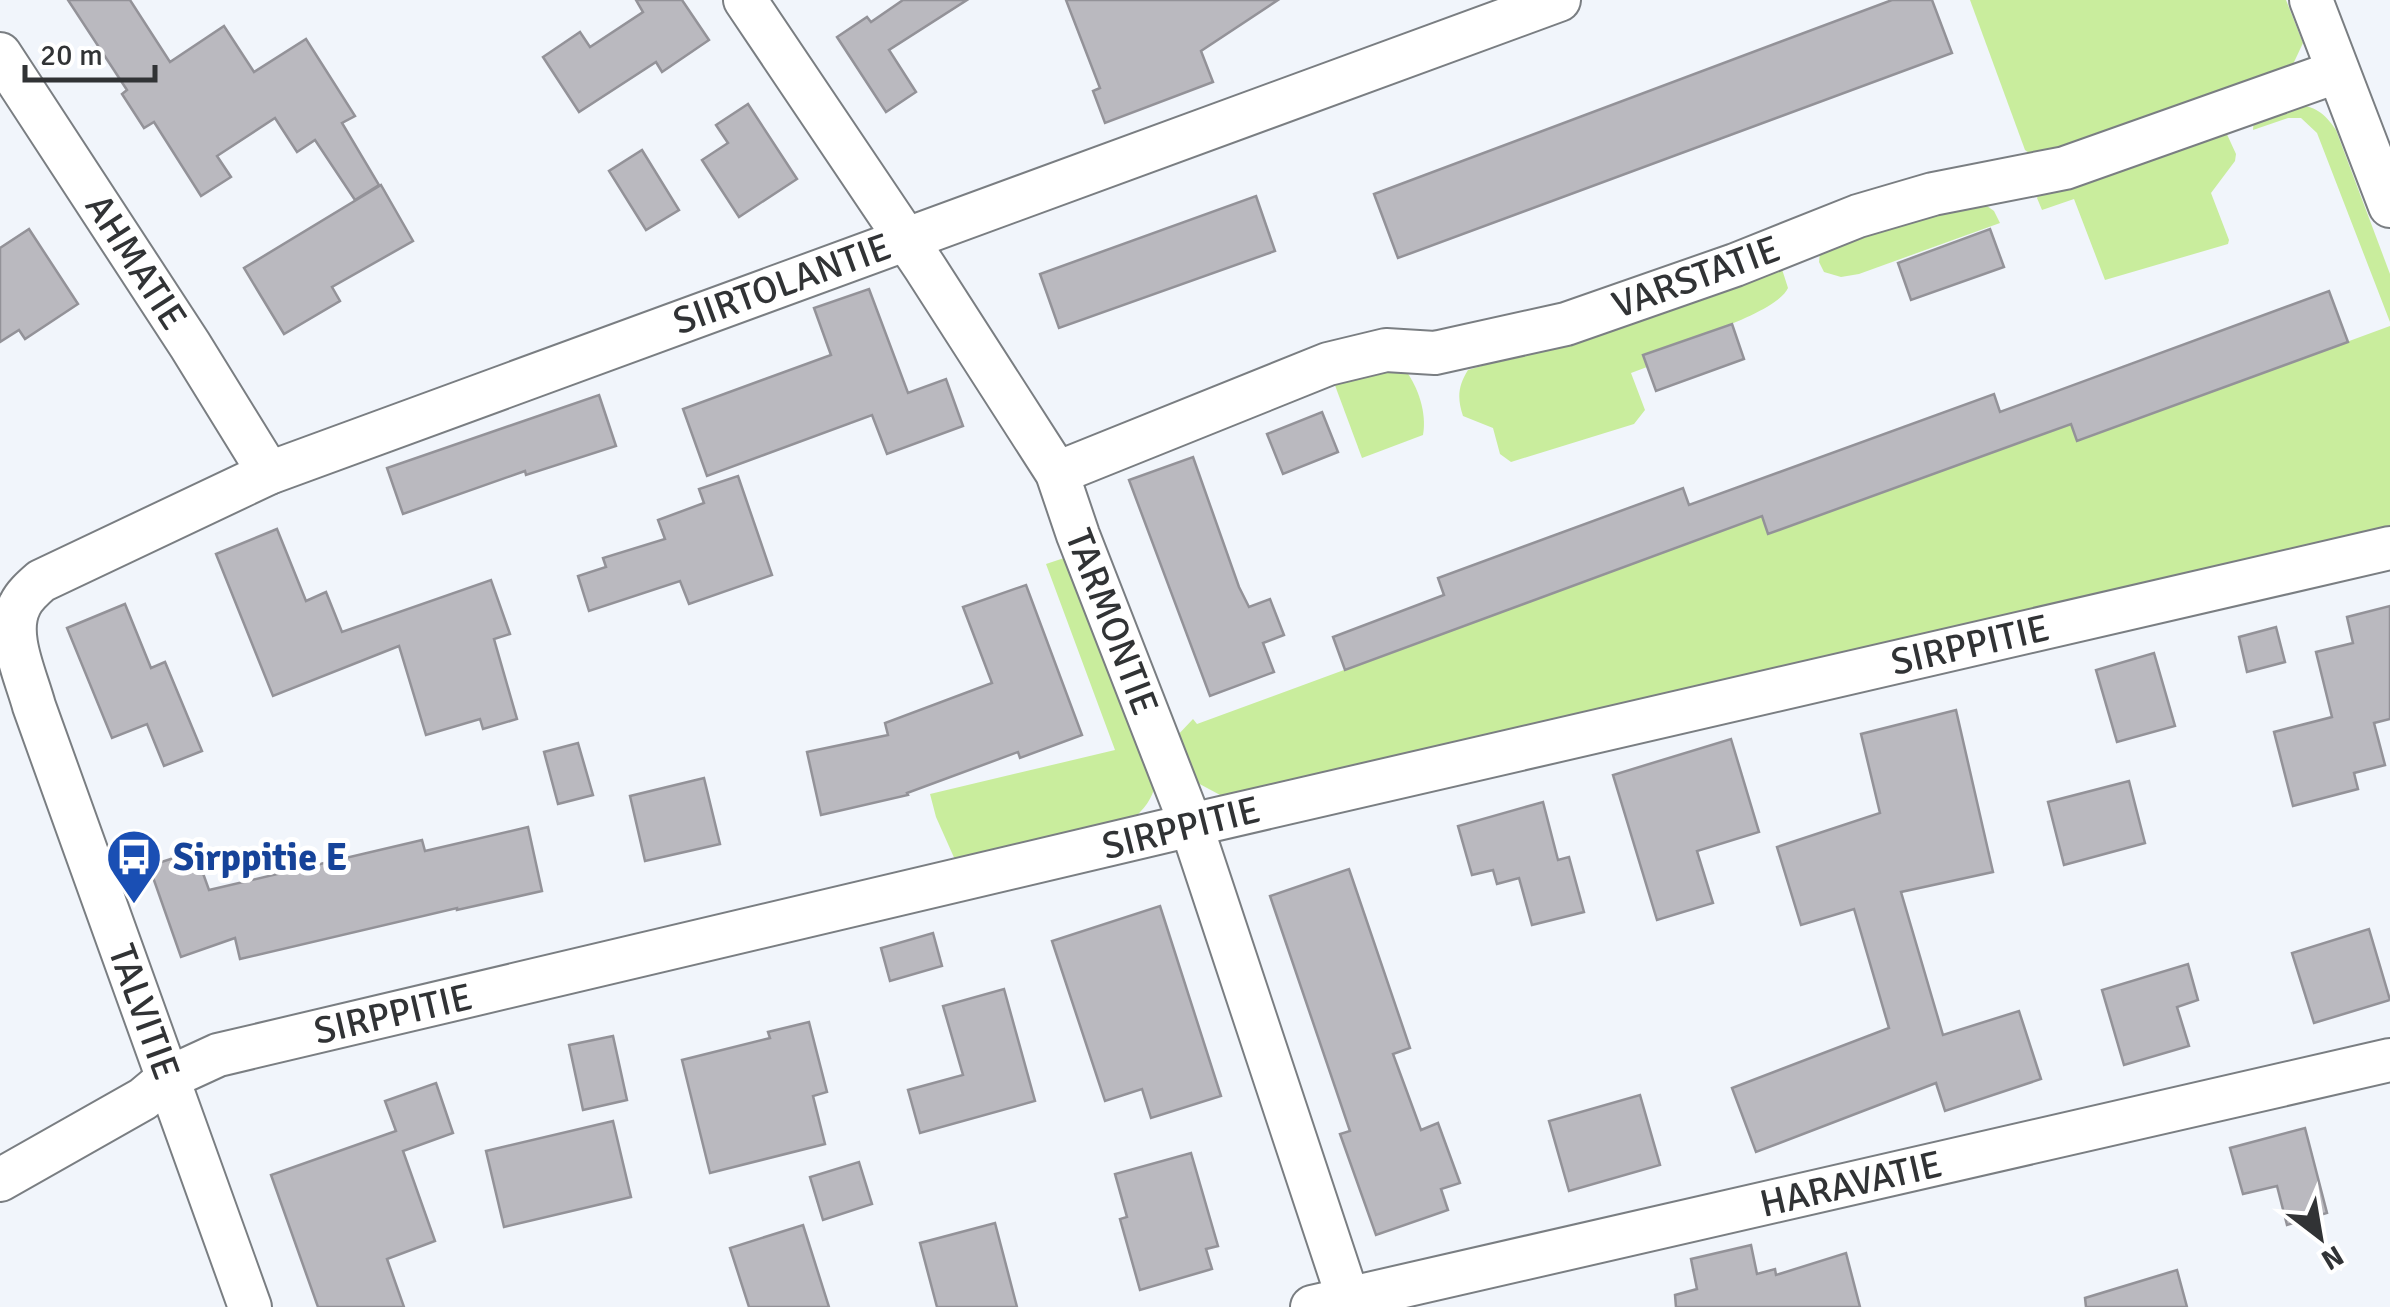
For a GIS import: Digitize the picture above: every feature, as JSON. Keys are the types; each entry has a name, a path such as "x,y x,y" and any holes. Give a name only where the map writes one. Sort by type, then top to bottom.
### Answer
{"street":[{"name":"TARMONTIE","path":"745,0 1056,473 1191,825 1337,1304"},
{"name":"SIIRTOLANTIE","path":"21,601 40,581 269,474 1559,0"},
{"path":"2311,0 2390,206"},
{"name":"AHMATIE","path":"0,54 269,474"},
{"name":"VARSTATIE","path":"1056,473 1328,364 1386,350 1435,353 1566,324 1735,265 1858,216 1933,194 2066,168 2336,72"},
{"name":"SIRPPITIE","path":"0,1180 143,1099 168,1078 218,1056 254,1046 2390,548"},
{"name":"TALVITIE","path":"21,601 15,618 15,638 34,706 250,1307"},
{"name":"HARAVATIE","path":"1337,1304 2390,1060"}],"green space":[{"path":"1970,0 2286,0 2303,43 2287,77 2033,156 2025,150"},
{"path":"2294,103 2318,111 2336,130 2390,274 2390,322 2317,133 2301,118 2288,118 2253,130 2254,118"},
{"path":"2225,130 2236,154 2235,161 2211,193 2228,244 2105,280 2074,199 2042,210 2037,198 2040,192"},
{"path":"1987,206 2000,223 1859,274 1841,277 1824,272 1819,262 1820,252 1935,211"},
{"path":"1780,263 1788,288 1780,298 1723,328 1643,355 1647,367 1631,373 1645,410 1634,424 1511,462 1500,454 1493,428 1463,416 1460,392 1468,370 1572,339"},
{"path":"2390,326 2390,531 1222,796 1194,781 1175,738 1193,719 1197,724 1746,522 1762,517 1769,534 2071,424 2078,441"},
{"path":"1354,370 1406,371 1420,401 1423,435 1362,458 1333,380"},
{"path":"1067,557 1156,778 1151,798 1129,823 956,862 930,794 1115,750 1046,564"}],"building":[{"path":"68,0 130,0 170,62 224,26 254,72 306,39 355,116 342,123 379,185 355,200 315,140 297,152 275,118 217,156 231,177 201,196 154,122 144,128 122,94 127,90"},
{"path":"636,0 682,0 709,40 662,72 656,62 579,112 543,57 580,32 590,47 643,12"},
{"path":"903,0 967,0 889,50 916,92 886,112 837,37 867,17 871,22"},
{"path":"1066,0 1278,0 1201,51 1213,82 1105,123 1093,91 1100,88"},
{"path":"1892,0 1932,0 1952,53 1398,258 1374,194"},
{"path":"748,104 797,179 739,217 702,160 728,143 716,125"},
{"path":"642,150 679,210 646,230 609,171"},
{"path":"381,185 413,241 332,287 340,301 284,334 244,268"},
{"path":"1256,196 1275,251 1059,328 1040,274"},
{"path":"29,229 78,304 25,339 19,330 0,342 0,248"},
{"path":"1990,229 2004,267 1911,300 1898,263"},
{"path":"869,289 908,393 946,379 963,426 887,454 872,415 707,476 683,409 831,355 814,308"},
{"path":"2329,291 2348,342 2077,441 2071,424 1768,534 1762,516 1345,670 1333,637 1444,595 1438,578 1683,488 1689,505 1994,394 2000,412"},
{"path":"1732,324 1744,359 1656,391 1643,355"},
{"path":"599,395 616,446 526,475 525,471 403,514 387,468"},
{"path":"1322,412 1338,452 1283,474 1267,434"},
{"path":"1193,457 1249,607 1270,599 1284,635 1263,643 1274,672 1210,696 1129,480"},
{"path":"738,476 772,575 689,604 680,581 589,611 578,576 606,567 603,558 665,539 658,520 704,503 699,489"},
{"path":"277,529 306,601 326,592 342,632 491,580 510,634 494,639 517,719 483,729 480,719 426,735 399,646 273,696 216,554"},
{"path":"1026,585 1082,735 1020,758 1018,752 908,795 821,815 807,752 888,735 885,723 992,683 963,607"},
{"path":"125,604 151,668 165,662 202,751 164,766 147,724 112,738 67,628"},
{"path":"2390,606 2390,719 2374,723 2385,765 2354,773 2358,789 2293,806 2274,732 2332,717 2316,652 2353,643 2347,617"},
{"path":"2276,627 2285,662 2247,672 2239,637"},
{"path":"2154,653 2175,726 2117,742 2096,670"},
{"path":"1956,710 1993,872 1901,892 1943,1035 2019,1011 2041,1079 1945,1111 1936,1083 1756,1152 1732,1088 1889,1028 1854,909 1801,925 1777,847 1880,813 1861,734"},
{"path":"1731,739 1759,832 1697,851 1713,903 1657,920 1613,775"},
{"path":"578,743 593,795 558,804 544,752"},
{"path":"704,778 720,844 645,861 630,796"},
{"path":"2129,781 2145,843 2064,865 2048,802"},
{"path":"1543,802 1558,860 1569,857 1584,912 1532,925 1519,878 1497,884 1493,870 1472,875 1458,826"},
{"path":"528,827 542,891 240,959 235,938 181,957 149,866 195,851 209,890 422,840 425,851"},
{"path":"1349,869 1410,1048 1393,1054 1421,1130 1438,1123 1460,1183 1441,1189 1448,1210 1376,1235 1340,1134 1350,1131 1270,896"},
{"path":"1160,906 1221,1096 1151,1118 1142,1089 1105,1101 1052,941"},
{"path":"2369,929 2390,1000 2314,1023 2292,953"},
{"path":"933,933 942,966 890,981 881,948"},
{"path":"2188,964 2198,1000 2177,1007 2189,1046 2124,1065 2102,990"},
{"path":"1004,989 1035,1101 920,1133 908,1090 963,1075 943,1006"},
{"path":"809,1022 827,1092 813,1096 825,1144 710,1173 682,1060 770,1038 768,1032"},
{"path":"613,1036 627,1100 583,1110 569,1045"},
{"path":"436,1083 453,1133 403,1151 435,1241 387,1259 404,1307 318,1307 271,1175 396,1131 385,1101"},
{"path":"1640,1095 1660,1165 1569,1191 1549,1121"},
{"path":"613,1121 631,1197 504,1227 486,1151"},
{"path":"2305,1128 2327,1213 2287,1225 2277,1186 2243,1194 2230,1148"},
{"path":"1191,1153 1218,1246 1206,1249 1212,1269 1140,1290 1120,1219 1127,1217 1115,1174"},
{"path":"859,1162 872,1204 823,1220 810,1177"},
{"path":"995,1223 1017,1307 937,1307 920,1243"},
{"path":"803,1225 829,1307 749,1307 730,1248"},
{"path":"1751,1245 1757,1274 1775,1269 1776,1275 1846,1253 1860,1307 1676,1307 1675,1295 1697,1289 1691,1259"},
{"path":"2177,1270 2187,1307 2086,1307 2085,1298"}],"place":[{"name":"Sirppitie E","path":"134,906"}]}
